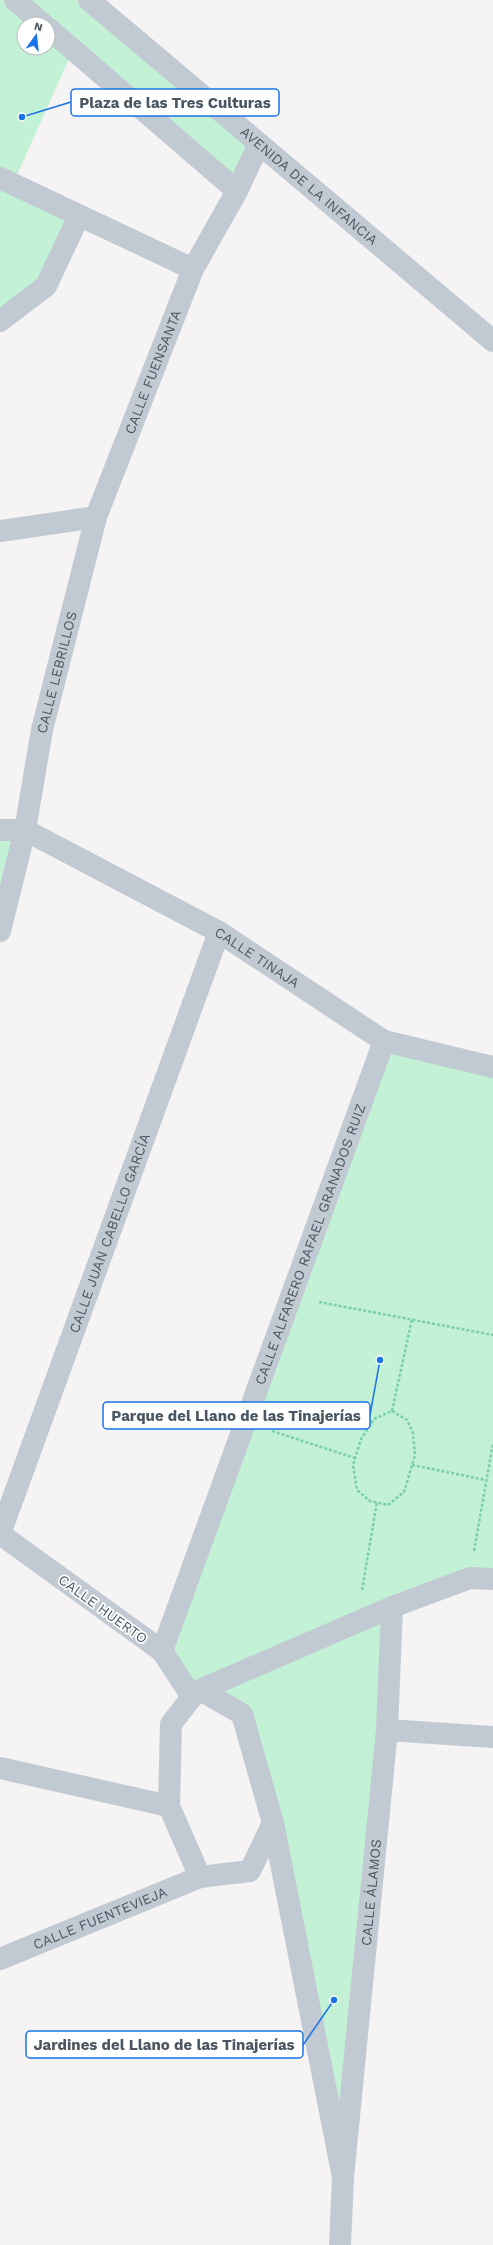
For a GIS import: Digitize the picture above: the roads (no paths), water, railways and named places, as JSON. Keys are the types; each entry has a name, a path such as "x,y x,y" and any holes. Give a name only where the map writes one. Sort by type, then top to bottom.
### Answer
{"street":[{"path":"15,0 34,16"},
{"name":"AVENIDA DE LA INFANCIA","path":"89,0 493,341"},
{"path":"56,35 238,191"},
{"name":"CALLE FUENSANTA","path":"96,517 193,269 238,191 259,144"},
{"path":"0,178 193,269"},
{"path":"0,321 46,286 79,216"},
{"path":"0,531 96,517"},
{"name":"CALLE LEBRILLOS","path":"0,931 25,830 42,730 96,517"},
{"path":"0,830 25,830"},
{"name":"CALLE TINAJA","path":"25,830 220,932 384,1040 493,1067"},
{"name":"CALLE JUAN CABELLO GARCÍA","path":"0,1534 220,932"},
{"name":"CALLE ALFARERO RAFAEL GRANADOS RUIZ","path":"162,1651 384,1040"},
{"name":"CALLE HUERTO","path":"0,1534 162,1651 196,1694"},
{"path":"200,1877 169,1806 171,1724 196,1694 392,1607 470,1578 493,1579"},
{"name":"CALLE ÁLAMOS","path":"340,2245 343,2177 387,1730 392,1607"},
{"name":"CALLE ÁLAMOS","path":"196,1694 242,1714 273,1823 343,2177"},
{"path":"387,1730 493,1737"},
{"path":"0,1768 169,1806"},
{"name":"CALLE FUENTEVIEJA","path":"0,1960 200,1877 250,1871 273,1823"}],"place":[{"name":"Plaza de las Tres Culturas","path":"22,117"},
{"name":"Parque del Llano de las Tinajerías","path":"380,1360"},
{"name":"Jardines del Llano de las Tinajerías","path":"334,2000"}]}
